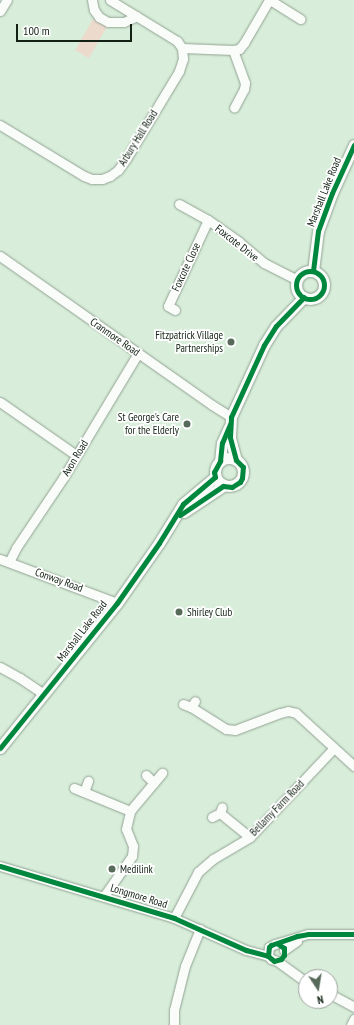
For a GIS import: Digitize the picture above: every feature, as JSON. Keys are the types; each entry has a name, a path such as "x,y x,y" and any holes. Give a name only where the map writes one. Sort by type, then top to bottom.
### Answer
{"main road":[{"name":"Marshall Lake Road","path":"313,271 318,231 332,193 354,145"},
{"path":"313,271 322,279 323,289 319,295 314,298 304,297 297,290 297,280 302,274 313,271"},
{"name":"Marshall Lake Road","path":"0,748 117,603 184,504 215,477 216,466 220,461 222,443 264,345 276,326 304,297"},
{"name":"Marshall Lake Road","path":"173,520 223,486 232,487 240,482 243,468 236,460 230,437 231,421"},
{"path":"220,461 227,458 236,460"},
{"path":"215,477 223,486"}],"street":[{"path":"0,11 7,0"},
{"path":"92,0 94,10 99,17 108,22 124,22 137,16"},
{"path":"113,1 177,41 182,48 239,49 269,0 301,20"},
{"name":"Arbury Hall Road","path":"0,125 84,176 92,179 102,179 110,176 118,170 122,164 179,71 183,59 182,48"},
{"path":"233,50 245,83 244,89 234,108"},
{"name":"Foxcote Drive","path":"179,204 208,220 239,242 264,264 297,280"},
{"name":"Foxcote Close","path":"175,310 168,306 208,220"},
{"name":"Cranmore Road","path":"0,256 212,405 231,421"},
{"name":"Avon Road","path":"4,560 16,548 63,478 138,353"},
{"path":"0,402 76,455"},
{"name":"Conway Road","path":"4,560 117,603"},
{"path":"0,667 44,694"},
{"path":"190,704 226,729 235,730 280,713 296,713 354,766"},
{"name":"Bellamy Farm Road","path":"174,918 198,872 209,862 250,837 334,748"},
{"path":"104,896 132,856 133,846 126,829 130,811 162,773"},
{"path":"146,775 154,783"},
{"path":"84,792 88,782"},
{"path":"74,788 130,811"},
{"path":"218,812 250,837"},
{"name":"Longmore Road","path":"0,866 174,918 246,950 268,952 270,959 281,953"},
{"path":"174,1025 174,1010 185,966 200,929"},
{"path":"281,953 296,936 308,934 354,934"},
{"path":"268,952 271,945 281,953 288,970 298,977"},
{"path":"338,998 354,1006"},
{"path":"351,1025 354,1019"}],"shaded area":[{"path":"93,19 107,27 89,58 75,50"}],"cycle path":[{"path":"313,271 318,231 332,193 354,145"},
{"path":"310,271 320,275 324,285 320,295 310,299 300,295 296,285 300,275 310,271"},
{"path":"180,515 223,486 232,487 240,482 243,467 236,460 230,437 231,417 264,345 276,326 304,297"},
{"path":"0,748 117,603 159,543 183,504 215,477 214,472 220,461 222,443 230,424"},
{"path":"0,866 174,918 246,950 268,956"},
{"path":"278,944 284,948 284,955 281,959 274,961 268,956 269,947 297,936 308,934 354,934"}],"place":[{"name":"Fitzpatrick Village Partnerships","path":"231,342"},
{"name":"St George's Care for the Elderly","path":"187,424"},
{"name":"Shirley Club","path":"179,612"},
{"name":"Medilink","path":"112,869"}]}
